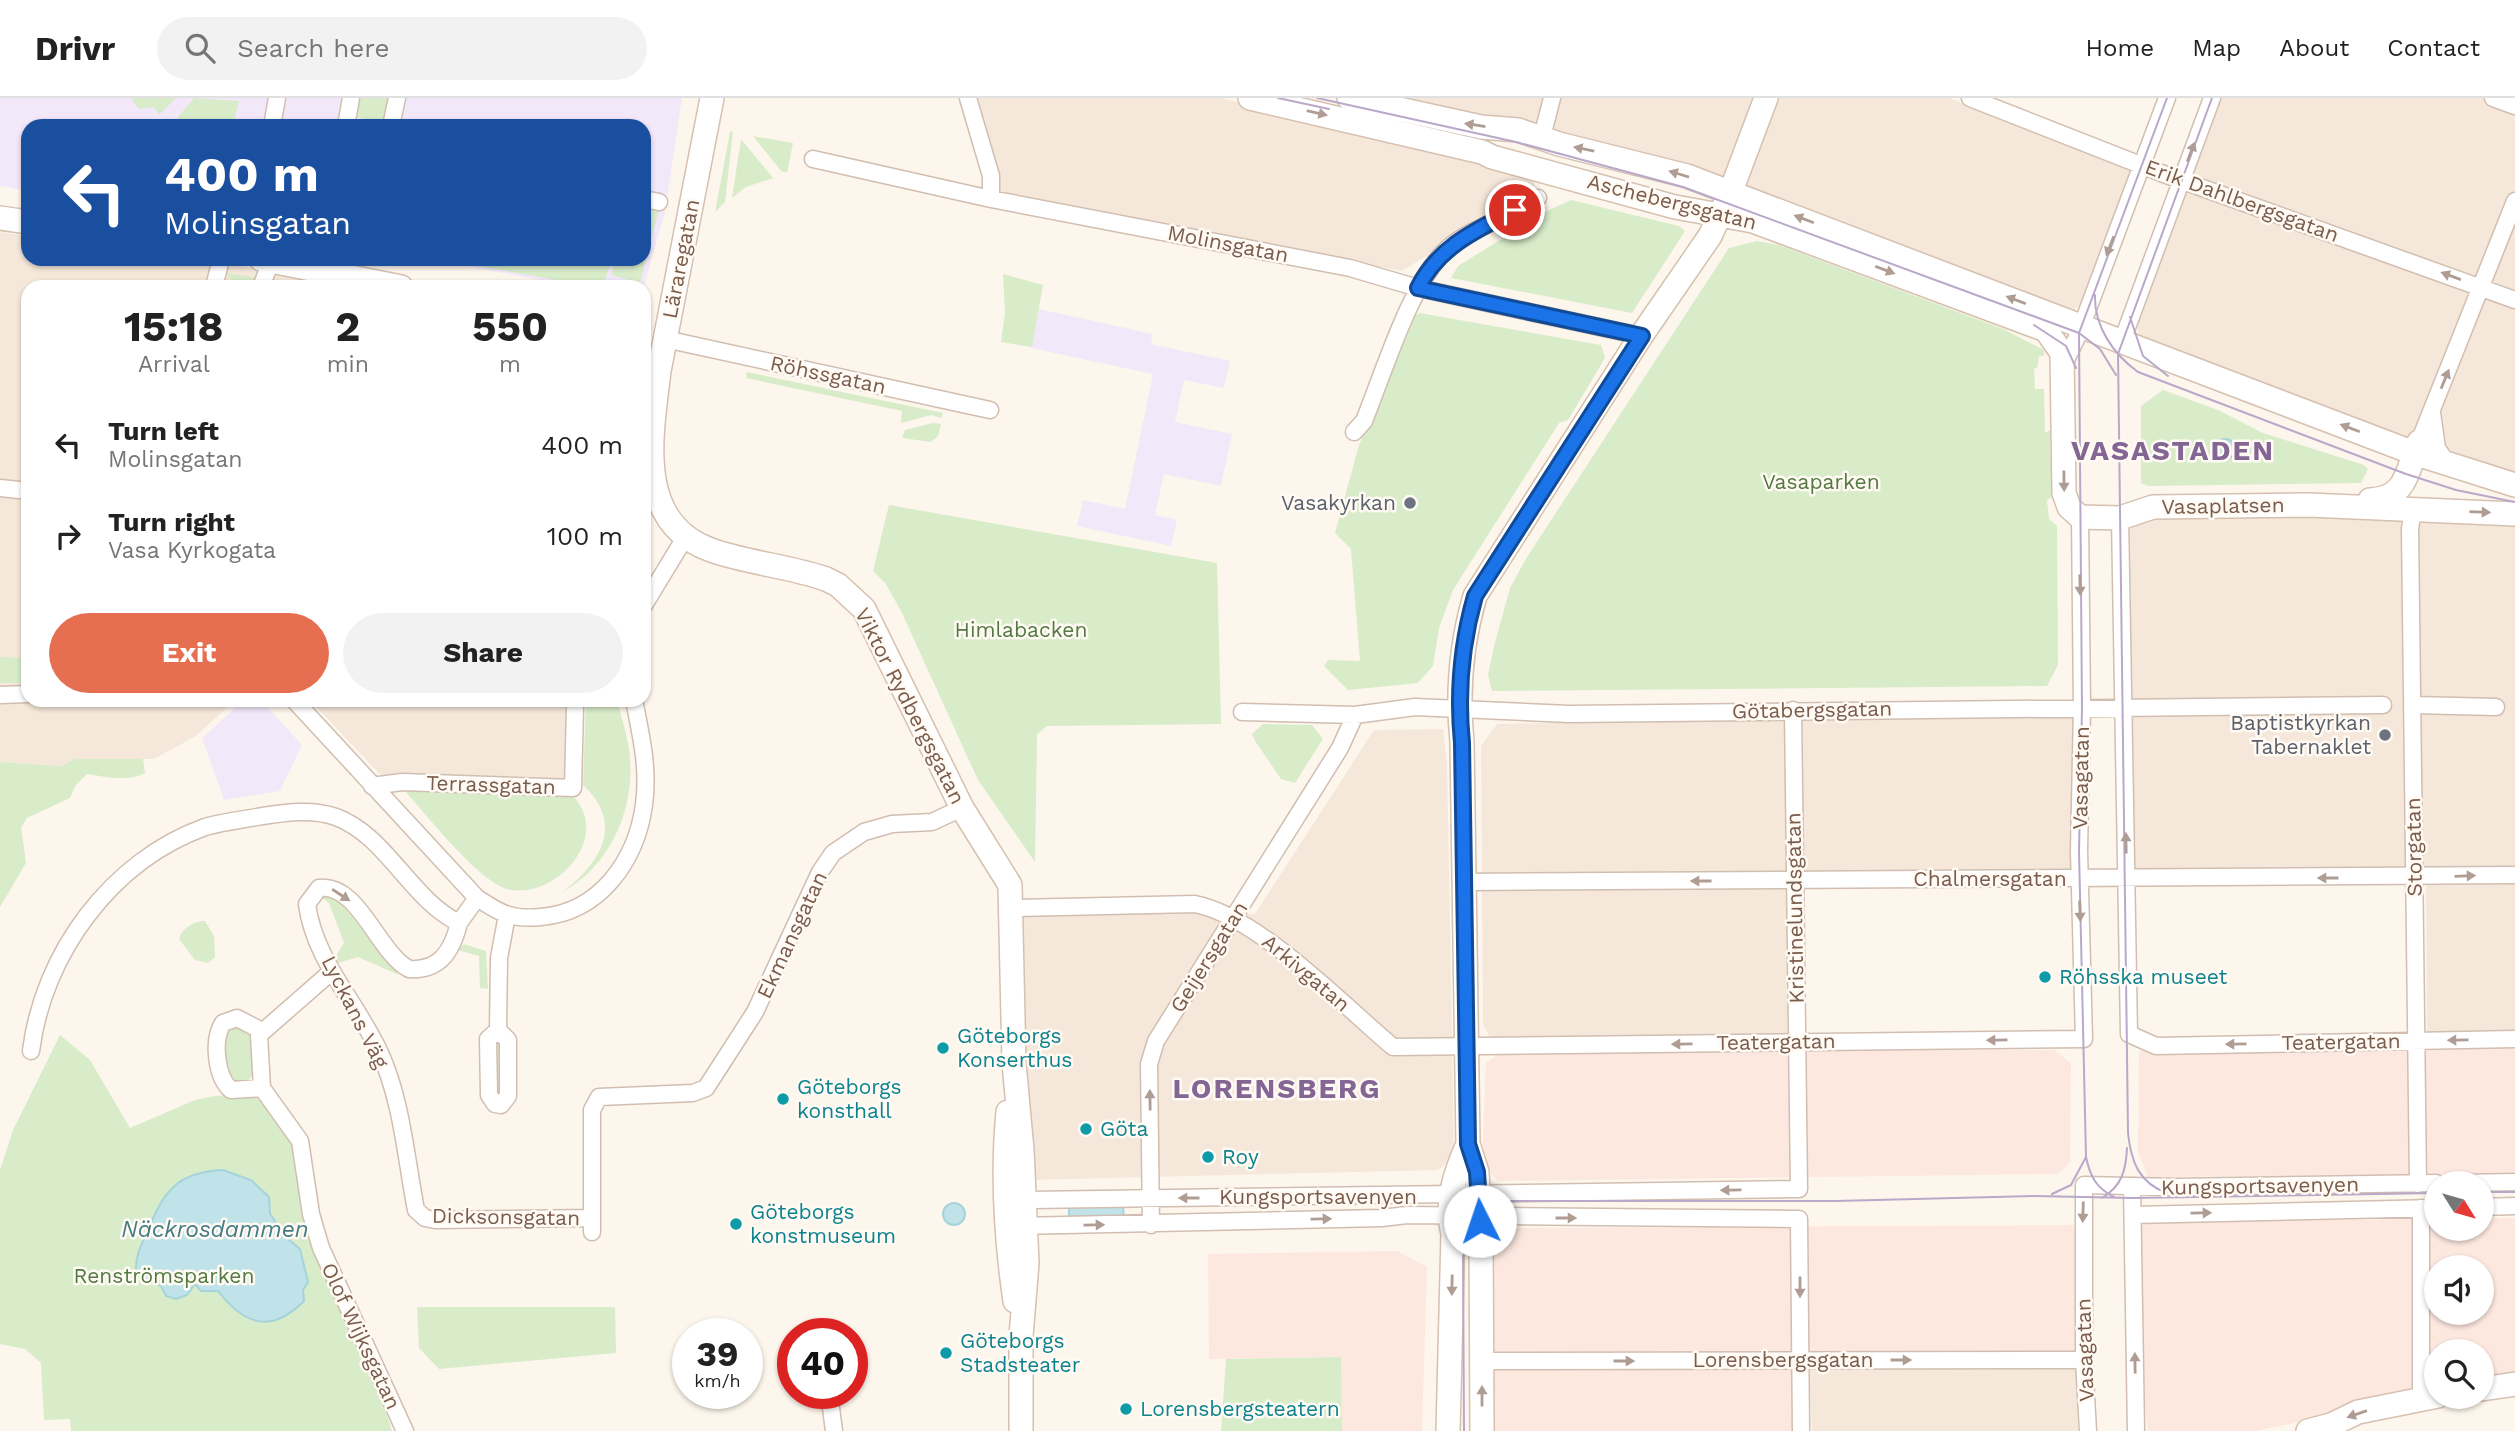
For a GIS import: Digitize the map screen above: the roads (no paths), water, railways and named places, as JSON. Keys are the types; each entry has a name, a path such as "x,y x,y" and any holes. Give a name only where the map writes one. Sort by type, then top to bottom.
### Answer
{"street":[{"path":"273,119 277,98"},
{"path":"347,119 351,98"},
{"path":"392,119 397,98"},
{"name":"Läraregatan","path":"651,440 655,337 712,98"},
{"path":"968,98 991,176 991,199"},
{"name":"Aschebergsgatan","path":"1250,98 1482,152 1492,158 1675,207 1759,223 2046,330 2062,353 2064,364"},
{"name":"Aschebergsgatan","path":"1349,98 1429,117 1542,137 1627,159 1731,191 2079,329"},
{"path":"1542,137 1552,108 1552,98"},
{"path":"1482,1431 1477,1172 1468,1144 1469,1048 1459,708 1465,637 1475,596 1642,336 1710,236 1731,191 1766,98"},
{"name":"Erik Dahlbergsgatan","path":"1970,98 2180,180 2515,300"},
{"path":"2080,517 2069,507 2064,493 2064,364 2167,98"},
{"path":"2122,341 2212,98"},
{"path":"2493,98 2515,106"},
{"name":"Molinsgatan","path":"813,159 991,199 1350,268 1418,288 1642,336"},
{"path":"1354,432 1364,421 1425,273 1450,246 1538,198"},
{"path":"2416,447 2483,288 2515,201"},
{"path":"0,218 21,221"},
{"path":"296,266 366,280"},
{"path":"2079,329 2122,341 2416,447 2452,467 2515,485"},
{"name":"Röhssgatan","path":"655,337 990,410"},
{"path":"2432,410 2437,448 2440,456 2452,467"},
{"name":"Vasaplatsen","path":"2309,505 2391,497 2403,483 2416,447"},
{"name":"Läraregatan","path":"651,484 669,516 686,536"},
{"path":"0,488 21,490"},
{"name":"Vasaplatsen","path":"2080,517 2120,518 2153,507 2309,505 2515,514"},
{"name":"Storgatan","path":"2413,510 2418,1184"},
{"name":"Vasagatan","path":"2080,517 2082,709 2079,878 2084,1039"},
{"name":"Vasagatan","path":"2120,518 2129,1034"},
{"path":"651,594 686,536"},
{"name":"Viktor Rydbergsgatan","path":"686,536 695,543 725,554 826,579 851,596 870,620 962,808 1010,885 1013,1063 1004,1150 1015,1195 1017,1226 1010,1265 1021,1336 1021,1431"},
{"path":"0,695 21,694"},
{"name":"Götabergsgatan","path":"1242,712 1355,715 1415,708 1459,708 1569,714 2383,705"},
{"path":"2413,705 2496,707"},
{"path":"300,707 477,898 506,915 531,918 571,911 600,893 622,868 638,831 646,779 646,758 635,707"},
{"name":"Terrassgatan","path":"372,786 402,782 573,788 575,708"},
{"name":"Kristinelundsgatan","path":"1793,710 1799,1189"},
{"name":"Geijersgatan","path":"1152,1225 1149,1064 1156,1041 1340,748 1355,715"},
{"name":"Ekmansgatan","path":"592,1225 592,1110 598,1097 693,1093 710,1085 734,1049 785,953 820,872 833,853 864,832 877,827 932,822 962,808"},
{"path":"32,1051 35,1020 52,971 96,904 155,853 203,828 303,812 334,817 369,839 433,909 459,923 477,898"},
{"name":"Chalmersgatan","path":"1465,882 2079,878 2127,880 2515,875"},
{"name":"Lyckans Väg","path":"420,1216 416,1210 393,1089 382,1056 331,972 307,908 311,895 319,888 334,889 348,897 407,968 426,968 440,962 450,949 459,923"},
{"name":"Arkivgatan","path":"1012,908 1195,904 1216,908 1257,932 1393,1047 1469,1048"},
{"path":"498,1030 499,958 506,915"},
{"path":"262,1031 237,1018 223,1023 217,1034 223,1082 231,1090 262,1088 258,1045 262,1031 331,972"},
{"name":"Teatergatan","path":"2129,1034 2156,1046 2515,1039"},
{"name":"Teatergatan","path":"1469,1048 2084,1039"},
{"name":"Olof Wijksgatan","path":"262,1088 300,1141 311,1214 321,1248 405,1431"},
{"path":"1448,1431 1453,1234 1449,1217 1455,1172 1468,1144"},
{"path":"2494,1182 2515,1182"},
{"name":"Kungsportsavenyen","path":"2084,1185 2424,1184"},
{"name":"Vasagatan","path":"2084,1185 2084,1360 2088,1431"},
{"path":"2132,1186 2136,1431"},
{"name":"Kungsportsavenyen","path":"1015,1195 1152,1198 1431,1197 1451,1193 1799,1189"},
{"path":"2494,1207 2515,1206"},
{"name":"Kungsportsavenyen","path":"2133,1214 2424,1208"},
{"name":"Kungsportsavenyen","path":"1017,1226 1152,1225 1407,1215 1479,1218 1799,1219 1800,1360"},
{"name":"Dicksonsgatan","path":"420,1216 435,1220 592,1225"},
{"path":"2428,1241 2429,1339"},
{"path":"1800,1360 1801,1431"},
{"name":"Lorensbergsgatan","path":"1482,1361 2084,1360"},
{"path":"2494,1387 2515,1384"},
{"path":"2308,1431 2331,1425 2358,1412 2424,1399"},
{"path":"831,1409 834,1431"}],"water":[{"path":"2225,439 2232,442 2235,449 2232,456 2225,459 2218,456 2215,449 2218,442"},
{"name":"Näckrosdammen","path":"223,1170 251,1180 269,1197 270,1214 288,1239 300,1249 308,1282 303,1290 304,1301 280,1318 258,1321 248,1318 218,1291 201,1291 195,1284 187,1295 176,1299 166,1296 161,1286 141,1278 136,1272 141,1245 167,1194 174,1186 194,1175"},
{"path":"954,1203 962,1206 965,1214 962,1222 954,1225 946,1222 943,1214 946,1206"},
{"path":"1123,1206 1124,1218 1069,1218 1069,1207"}],"tram line":[{"path":"1278,98 1329,109"},
{"path":"1317,98 1516,142 1683,187 2079,333 2100,349 2116,375"},
{"path":"2114,1197 2095,1181 2086,1157 2079,851 2082,709 2079,333 2167,98"},
{"path":"2167,1193 2157,1189 2138,1170 2131,1153 2128,1133 2118,354 2212,98"},
{"path":"2095,295 2098,318 2107,338 2121,357 2138,372 2406,474 2456,490 2515,502"},
{"path":"2130,317 2143,356 2168,376"},
{"path":"2034,325 2066,346 2076,368"},
{"path":"2102,1198 2122,1177 2127,1148"},
{"path":"2052,1194 2071,1185 2086,1157"},
{"path":"2494,1192 2515,1192"},
{"path":"1464,1431 1463,1257 1469,1238 1479,1222 1493,1209 1511,1201 1836,1201 2035,1196 2132,1198 2424,1193"}],"place":[{"name":"Vasakyrkan","path":"1410,503"},
{"name":"Baptistkyrkan Tabernaklet","path":"2385,735"},
{"name":"Röhsska museet","path":"2045,977"},
{"name":"Göteborgs Konserthus","path":"943,1048"},
{"name":"Göteborgs konsthall","path":"783,1099"},
{"name":"Göta","path":"1086,1129"},
{"name":"Roy","path":"1208,1157"},
{"name":"Göteborgs konstmuseum","path":"736,1224"},
{"name":"Göteborgs Stadsteater","path":"946,1353"},
{"name":"Lorensbergsteatern","path":"1126,1409"}],"district":[{"name":"VASASTADEN","path":"2173,450"},
{"name":"LORENSBERG","path":"1277,1088"}],"park label":[{"name":"Vasaparken","path":"1821,482"},
{"name":"Himlabacken","path":"1021,630"},
{"name":"Renströmsparken","path":"164,1276"}]}
